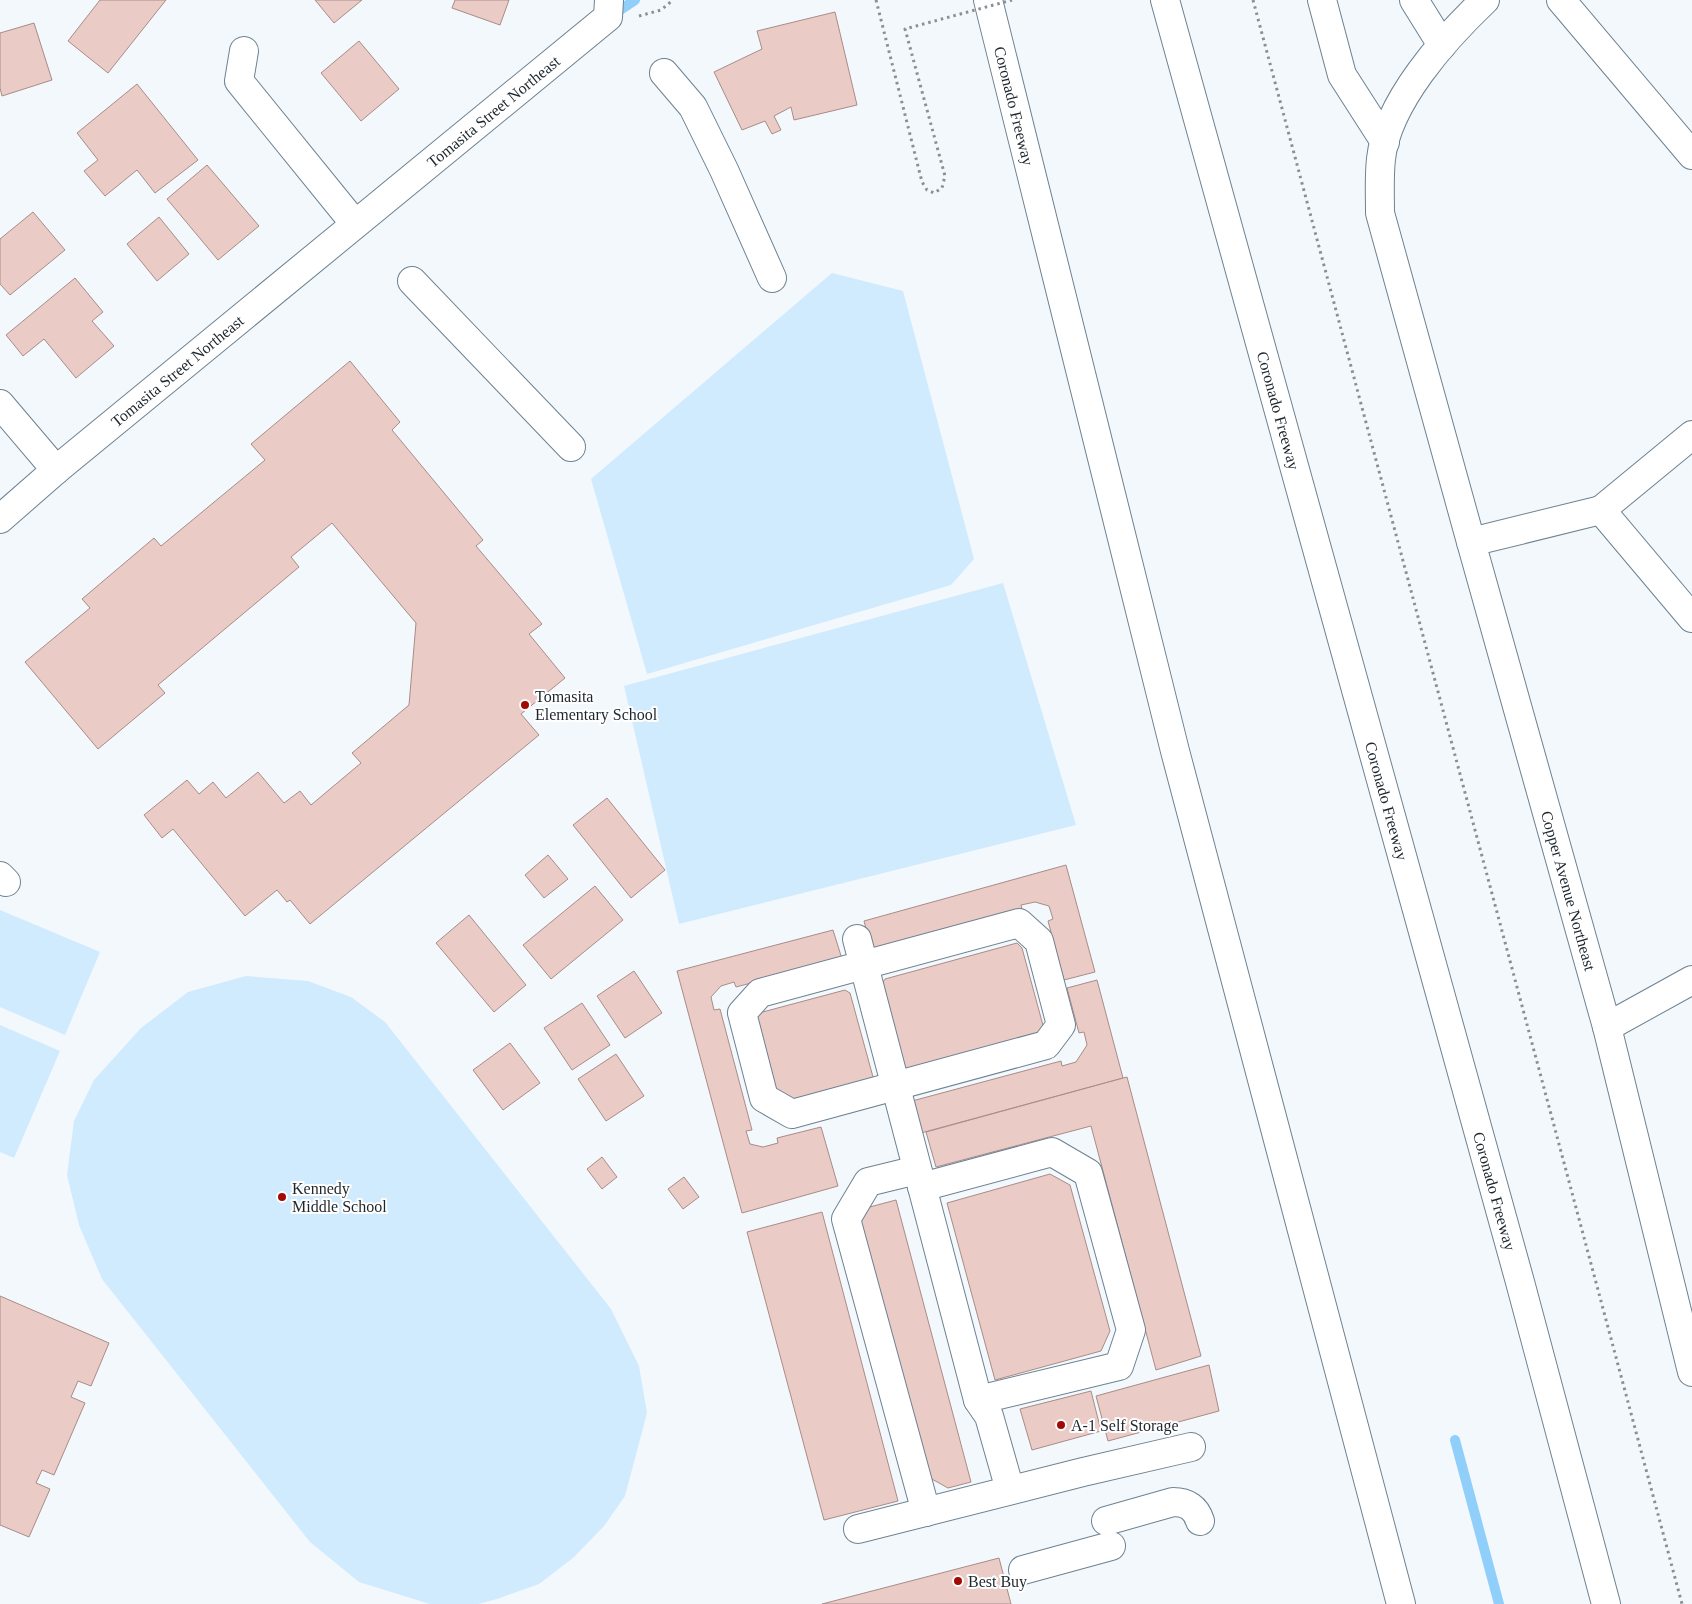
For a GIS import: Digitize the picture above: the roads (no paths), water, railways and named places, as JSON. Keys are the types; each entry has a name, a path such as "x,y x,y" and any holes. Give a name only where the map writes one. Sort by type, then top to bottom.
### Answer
{"main road":[{"name":"Coronado Freeway","path":"988,0 1175,751 1401,1604"},
{"name":"Coronado Freeway","path":"1165,0 1515,1262 1606,1604"},
{"path":"1322,0 1342,76 1385,142"},
{"path":"1414,0 1442,46"},
{"name":"Copper Avenue Northeast","path":"1485,0 1467,17 1416,77 1391,122 1381,158 1380,213 1607,1027 1688,1342 1692,1372"},
{"path":"1561,0 1692,155"},
{"name":"Tomasita Street Northeast","path":"0,519 56,470 355,224 609,9"},
{"path":"244,51 239,81 355,224"},
{"path":"664,74 693,107 724,170 772,278"},
{"path":"412,281 571,447"},
{"path":"0,404 56,470"},
{"path":"1471,542 1601,510 1692,435"},
{"path":"1601,510 1692,618"},
{"path":"1019,923 1039,941 1061,1026 1046,1045 895,1085 792,1114 764,1098 742,1014 760,993 860,952 1019,923"},
{"path":"860,952 978,1400 989,1416 1010,1490"},
{"path":"1607,1027 1692,980"},
{"path":"926,1512 846,1219 868,1182 920,1179 1052,1152 1088,1173 1131,1330 1118,1366 978,1400"},
{"path":"858,1529 1190,1447"},
{"path":"1023,1570 1109,1533 1173,1502 1189,1505 1197,1512 1200,1521"}],"waterway":[{"path":"611,16 635,0"},
{"path":"1455,1440 1499,1604"}],"place":[{"name":"Tomasita Elementary School","path":"525,705"},
{"name":"Kennedy Middle School","path":"282,1197"},
{"name":"A-1 Self Storage","path":"1061,1425"},
{"name":"Best Buy","path":"958,1581"}]}
